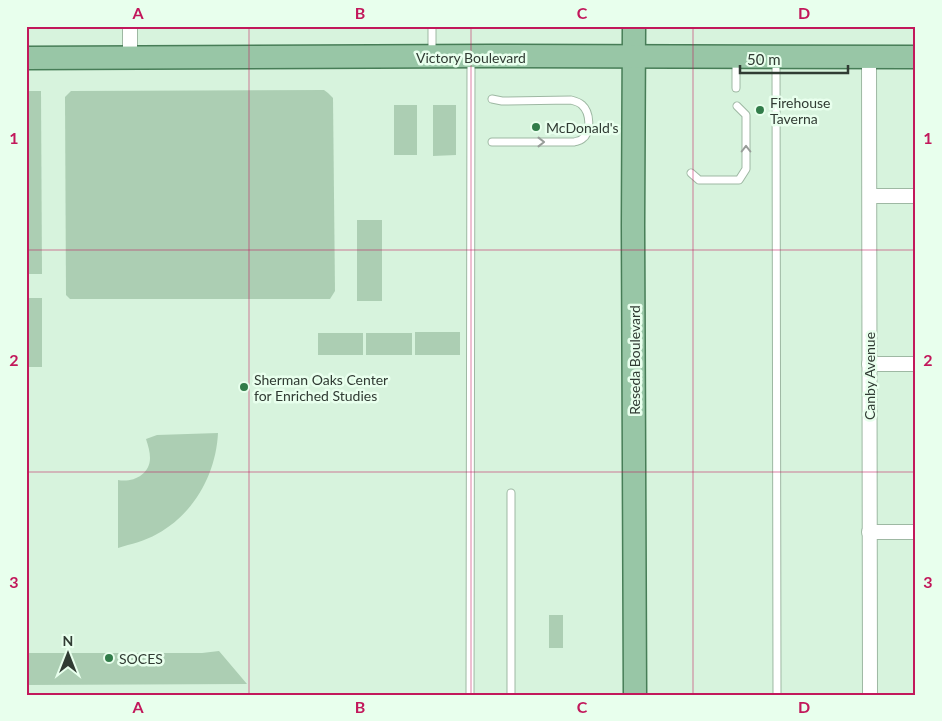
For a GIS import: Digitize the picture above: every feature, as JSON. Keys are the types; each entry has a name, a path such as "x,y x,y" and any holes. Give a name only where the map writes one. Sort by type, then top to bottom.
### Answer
{"main road":[{"name":"Reseda Boulevard","path":"634,26 635,695"},
{"name":"Victory Boulevard","path":"26,58 916,57"}],"street":[{"path":"130,26 130,57"},
{"name":"Canby Avenue","path":"869,57 870,695"},
{"path":"870,196 916,196"},
{"path":"869,364 916,364"},
{"path":"869,532 916,532"}],"lane":[{"path":"432,26 432,57"},
{"path":"470,695 471,56"},
{"path":"736,57 736,88"},
{"path":"776,57 777,695"},
{"path":"492,99 577,101 586,110 588,119 587,132 583,139 574,142 492,142"},
{"path":"691,174 699,180 739,180 746,170 746,115 737,106"},
{"path":"511,493 511,695"}],"green space":[{"path":"324,90 333,98 335,291 330,299 70,299 66,295 65,97 71,91"},
{"path":"26,91 41,91 42,274 26,274"},
{"path":"394,105 417,105 417,155 394,155"},
{"path":"433,105 456,105 456,155 433,156"},
{"path":"357,220 382,220 382,301 357,301"},
{"path":"26,298 42,298 42,367 26,367"},
{"path":"415,332 460,332 460,355 415,355"},
{"path":"318,333 363,333 363,355 318,355"},
{"path":"366,333 412,333 412,355 366,355"},
{"path":"218,433 213,463 208,478 201,491 182,516 157,534 118,548 118,480 134,479 147,469 150,458 146,439 157,435"},
{"path":"549,615 563,615 563,648 549,648"},
{"path":"219,651 247,684 26,685 26,653 202,653"}],"place":[{"name":"Firehouse Taverna","path":"760,110"},
{"name":"McDonald's","path":"536,127"},
{"name":"Sherman Oaks Center for Enriched Studies","path":"244,387"},
{"name":"SOCES","path":"109,658"}]}
